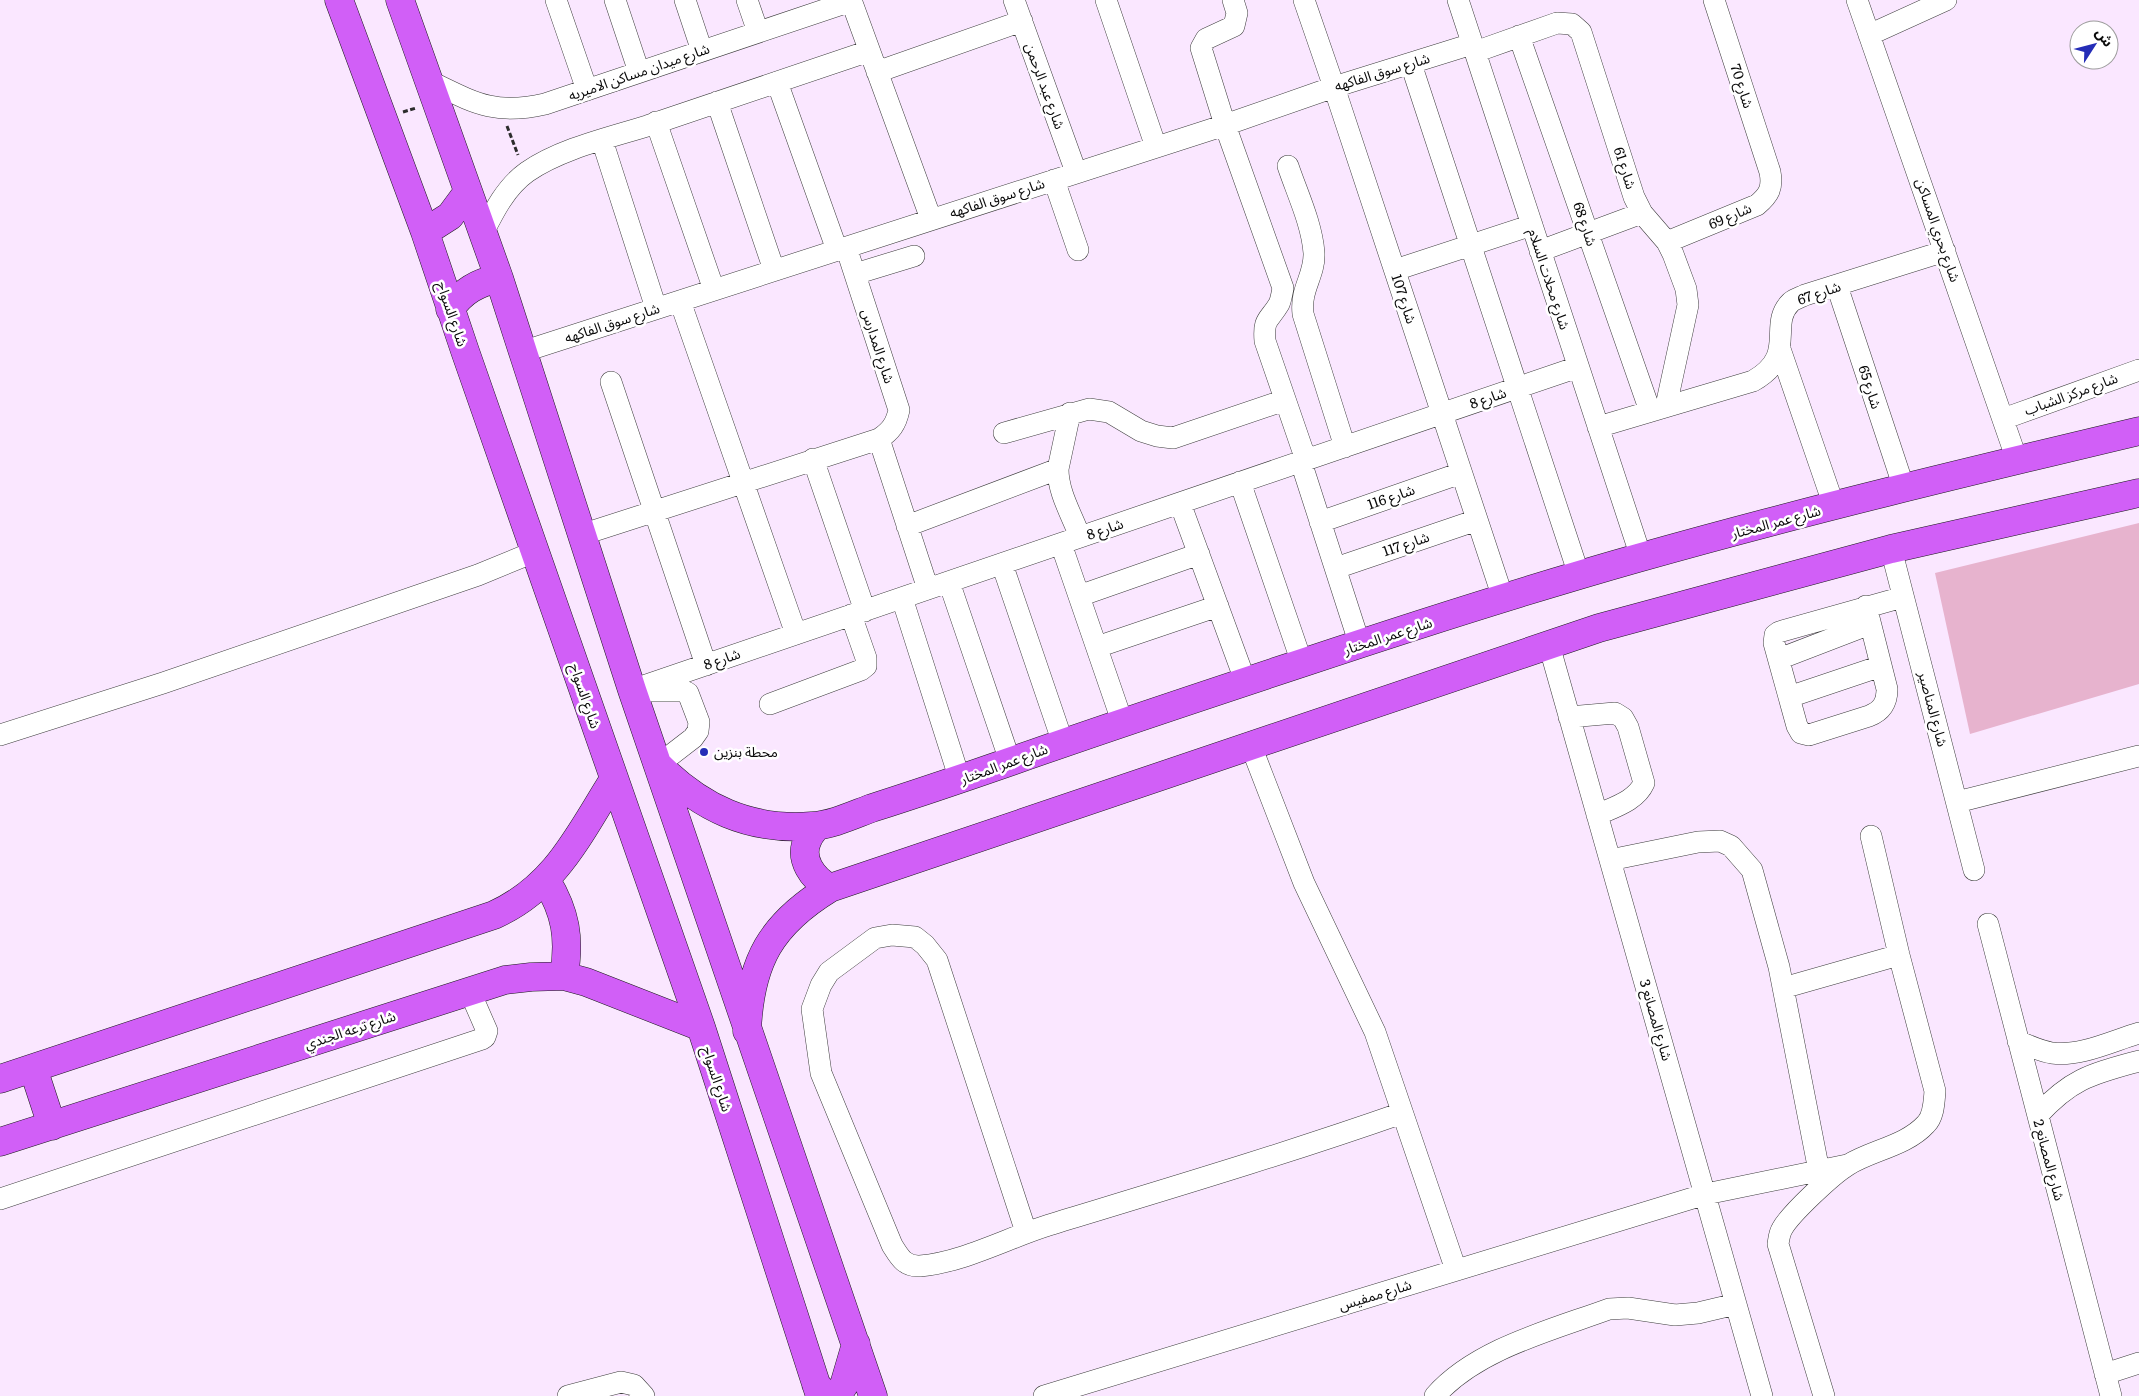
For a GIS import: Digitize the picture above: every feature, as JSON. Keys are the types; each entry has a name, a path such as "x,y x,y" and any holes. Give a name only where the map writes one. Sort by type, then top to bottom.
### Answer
{"main road":[{"name":"شارع السواح","path":"339,0 425,232 534,552 701,1027 818,1390"},
{"path":"400,0 431,92 499,278 632,690 747,1031 874,1396"},
{"path":"425,232 450,216 467,193"},
{"path":"450,308 471,287 484,281 499,278"},
{"name":"شارع عمر المختار","path":"658,765 679,786 703,803 730,816 758,824 788,827 818,826 960,780 1010,761 1302,663 1579,575 1904,488 2139,431"},
{"path":"747,1031 748,1001 755,973 767,946 784,923 806,903 830,888 1549,645 1645,615 1891,549 2139,493"},
{"path":"0,1079 494,915 512,906 546,880 556,869 614,779"},
{"path":"818,826 808,838 805,859 814,877 830,888"},
{"path":"546,880 557,897 564,916 568,936 564,976"},
{"name":"شارع ترعه الجندي","path":"0,1142 505,980 564,976 586,982 701,1027"},
{"path":"33,1068 52,1126"},
{"path":"818,1390 825,1395 838,1394 844,1385 856,1344"}],"street":[{"path":"556,0 587,90"},
{"path":"615,0 639,72"},
{"path":"685,0 702,51"},
{"path":"747,0 758,32"},
{"name":"شارع عبد الرحمن","path":"1014,0 1076,172"},
{"path":"1106,0 1156,147"},
{"path":"1233,0 1237,14 1234,26 1206,39 1201,48 1225,126 1283,288 1280,303 1270,315 1264,327 1265,340 1304,461 1320,522 1360,645"},
{"name":"شارع 107","path":"1304,0 1503,598"},
{"name":"شارع محلات السلام","path":"1458,0 1641,557"},
{"name":"شارع 70","path":"1714,0 1770,172"},
{"name":"شارع بحري المساكن","path":"1857,0 2016,460"},
{"path":"1869,35 1946,0"},
{"name":"شارع ميدان مساكن الاميريه","path":"431,92 500,109 523,109 587,90 851,1"},
{"path":"851,1 931,220"},
{"path":"877,72 1022,21"},
{"name":"شارع 61","path":"1474,48 1557,23 1572,24 1581,32 1634,197 1642,213 1667,242 1686,289 1688,305 1658,409"},
{"name":"شارع 68","path":"1519,36 1588,234 1658,409"},
{"name":"شارع سوق الفاكهه","path":"522,352 1076,172 1225,126 1334,87 1474,48"},
{"path":"483,233 498,205 510,188 525,174 542,163 602,140 869,51"},
{"path":"1411,64 1579,575"},
{"name":"شارع المدارس","path":"777,82 841,248 855,274 899,410 896,422 889,432 879,439"},
{"path":"718,102 774,270"},
{"path":"656,122 714,290"},
{"path":"602,140 656,308"},
{"path":"1288,166 1308,226 1314,253 1312,270 1303,292 1303,314 1345,447"},
{"name":"شارع 69","path":"1667,242 1757,204 1768,196 1772,184 1770,172"},
{"path":"1054,180 1078,250"},
{"path":"1540,251 1642,213"},
{"path":"1394,270 1532,224"},
{"name":"شارع 67","path":"1598,427 1753,381 1772,366 1780,349 1784,313 1792,301 1805,295 1945,251"},
{"path":"855,274 914,256"},
{"name":"شارع 65","path":"1837,286 1904,488"},
{"path":"680,301 796,634"},
{"path":"1780,349 1834,506"},
{"name":"شارع 8","path":"632,690 1578,367"},
{"name":"شارع مركز الشباب","path":"2003,419 2139,370"},
{"path":"611,382 706,665"},
{"path":"1004,433 1089,409 1109,412 1141,431 1173,438 1285,400"},
{"path":"1070,413 1058,469 1060,487 1080,537"},
{"path":"581,535 812,459 879,439 928,589"},
{"path":"770,704 861,670 866,666 858,613 812,459"},
{"path":"907,526 1058,469"},
{"name":"شارع 116","path":"1320,522 1461,473"},
{"path":"1240,482 1302,663"},
{"path":"1180,503 1246,683"},
{"name":"شارع 117","path":"1336,568 1477,520"},
{"path":"1060,544 1123,724"},
{"name":"شارع المناصير","path":"1891,549 1974,870"},
{"path":"0,735 163,683 469,579 534,552"},
{"path":"1079,596 1199,554"},
{"path":"1002,564 1063,743"},
{"path":"949,582 1010,761"},
{"path":"1868,615 1887,689 1887,698 1883,706 1877,713 1869,716 1805,734 1798,730 1774,638 1779,632 1868,615 1904,597"},
{"path":"902,598 960,780"},
{"path":"1096,647 1218,606"},
{"name":"شارع المصانع 3","path":"1549,645 1762,1396"},
{"path":"1789,697 1881,666"},
{"path":"632,690 684,691 690,696 699,722 698,731 693,738 658,765"},
{"path":"1569,717 1615,713 1623,718 1628,726 1644,783 1641,791 1634,797 1597,815"},
{"path":"1251,746 1304,883 1375,1032 1456,1270"},
{"path":"1957,802 2139,756"},
{"path":"1824,1396 1778,1244 1780,1232 1790,1217 1847,1165 1910,1136 1926,1124 1931,1116 1935,1092 1899,955 1871,836"},
{"path":"1610,860 1698,842 1720,841 1731,846 1752,870 1783,988 1819,1171"},
{"name":"شارع المصانع 2","path":"1988,924 2111,1396"},
{"path":"1026,1232 937,960 925,945 915,937 892,935 874,938 830,972 822,985 812,1009 821,1073 892,1245 900,1259 908,1265 918,1266 952,1259 1026,1232 1285,1154 1402,1113"},
{"path":"1783,988 1899,955"},
{"path":"0,1199 485,1038 488,1031 470,992"},
{"path":"2018,1041 2052,1053 2069,1053 2139,1033"},
{"path":"2038,1115 2064,1090 2078,1080 2139,1060"},
{"name":"شارع ممفيس","path":"1044,1396 1706,1194 1847,1165"},
{"path":"1435,1396 1449,1380 1503,1349 1609,1309 1628,1308 1675,1315 1698,1313 1736,1304"},
{"path":"2105,1374 2139,1363"},
{"path":"568,1396 621,1382 634,1385 644,1396"}],"path":[{"path":"383,117 431,92"},
{"path":"500,109 525,174"}],"shaded area":[{"path":"2139,523 2139,684 1970,734 1935,573"}],"place":[{"name":"محطة بنزين","path":"704,752"}]}
